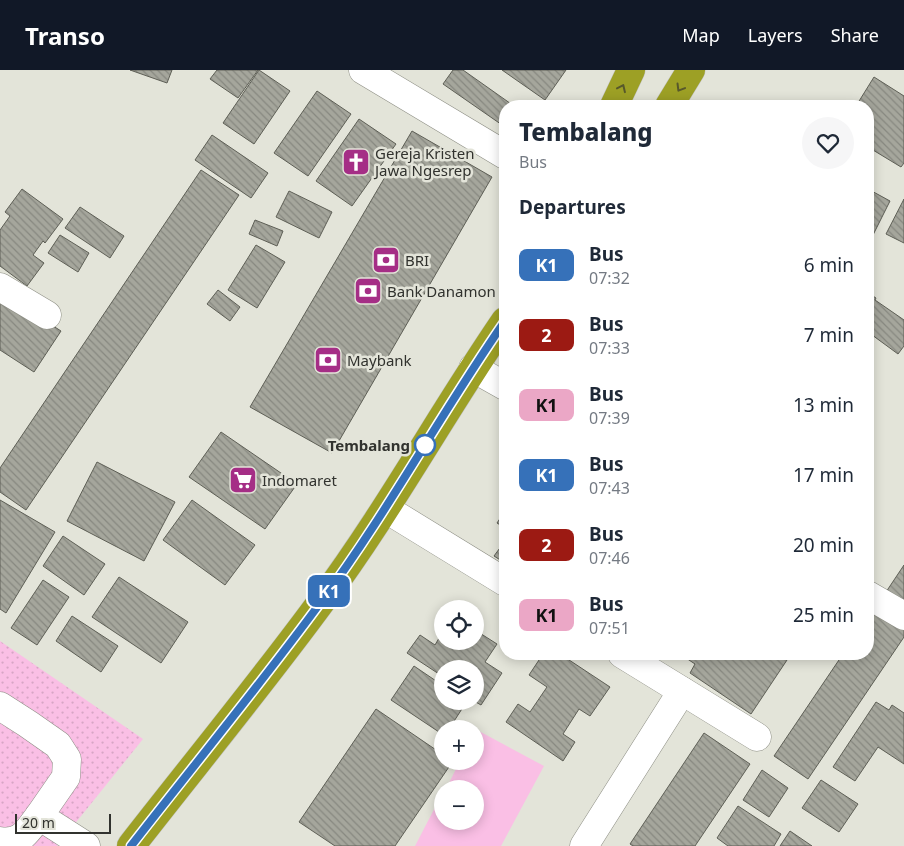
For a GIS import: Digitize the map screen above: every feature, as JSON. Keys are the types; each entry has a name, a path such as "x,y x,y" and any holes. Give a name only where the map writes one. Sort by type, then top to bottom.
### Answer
{"highway":[{"path":"617,100 630,70"},
{"path":"673,100 691,70"},
{"path":"130,846 322,602 386,509 473,368 499,330"}],"street":[{"path":"363,70 499,150"},
{"path":"0,287 47,315"},
{"path":"473,368 499,383"},
{"path":"386,509 499,578"},
{"path":"874,598 904,616"},
{"path":"632,660 757,737"},
{"path":"584,846 682,691"},
{"path":"0,706 58,745 68,759 66,777 22,838 9,842 0,841"},
{"path":"39,816 86,846"}],"shaded area":[{"path":"0,641 143,739 57,846 0,846"},
{"path":"484,734 544,766 501,846 415,846 434,809 434,830 484,830 484,780 450,780 456,770 484,770"}],"building":[{"path":"130,70 172,70 167,83"},
{"path":"217,70 258,70 238,98 210,79"},
{"path":"259,70 290,91 254,144 223,123"},
{"path":"453,70 463,70 506,100 499,100 499,123 443,84"},
{"path":"502,70 566,70 545,100"},
{"path":"874,77 904,96 904,163 901,167 874,151 874,100 860,100"},
{"path":"317,91 351,114 308,176 274,153"},
{"name":"Gereja Kristen Jawa Ngesrep","path":"359,119 396,144 352,206 316,181"},
{"path":"412,131 492,177 332,453 250,407"},
{"path":"212,135 268,173 251,198 195,160"},
{"path":"201,170 239,195 26,510 0,492 0,468"},
{"path":"22,189 63,219 45,243 43,241 33,255 44,263 27,286 0,266 0,230 10,216 5,212"},
{"path":"289,191 332,212 319,238 276,217"},
{"path":"874,192 890,201 874,233"},
{"path":"904,199 904,243 886,234"},
{"path":"80,207 124,236 110,258 65,228"},
{"path":"255,220 283,231 277,246 249,234"},
{"path":"60,235 89,253 78,272 48,253"},
{"path":"256,245 285,262 257,308 228,290"},
{"path":"218,290 240,307 230,321 207,304"},
{"path":"5,295 61,331 34,372 0,350 0,303"},
{"path":"874,297 876,298 875,300 904,320 904,346 898,354 874,336"},
{"name":"Indomaret","path":"221,432 297,484 265,529 189,477"},
{"path":"97,462 175,502 144,561 67,521"},
{"path":"0,500 55,532 6,613 0,609"},
{"path":"192,500 255,545 225,585 163,540"},
{"path":"63,536 105,564 84,595 43,566"},
{"path":"499,549 499,559 494,556"},
{"path":"904,565 904,603 884,595"},
{"path":"119,577 188,622 161,663 92,617"},
{"path":"43,580 69,597 37,645 11,628"},
{"path":"874,609 904,629 904,637 808,779 774,756 839,660 874,660"},
{"path":"72,616 118,646 101,672 56,641"},
{"path":"420,635 434,644 434,650 484,650 484,636 497,644 485,662 502,673 484,700 484,660 434,660 434,671 407,653"},
{"path":"539,660 569,660 610,687 590,716 579,709 563,734 575,742 563,761 506,722 518,704 530,712 547,687 529,675"},
{"path":"689,660 787,660 751,714 690,673 695,664"},
{"path":"414,666 434,680 434,710 461,710 455,720 434,720 434,729 391,700"},
{"path":"876,702 889,710 892,705 904,713 904,764 878,747 855,781 833,767"},
{"path":"376,709 434,749 434,770 447,770 440,780 434,780 434,789 395,846 335,846 299,822"},
{"path":"704,733 750,764 695,846 633,846 630,844"},
{"path":"762,770 788,788 769,817 743,800"},
{"path":"821,780 858,804 839,832 802,808"},
{"path":"738,806 781,834 774,846 728,846 717,838"},
{"path":"790,831 812,846 780,846"}],"bus line":[{"name":"K1","path":"131,846 322,602 386,509 473,368 499,330"}],"place":[{"name":"Gereja Kristen Jawa Ngesrep","path":"356,162"},
{"name":"BRI","path":"386,260"},
{"name":"Bank Danamon","path":"368,291"},
{"name":"Maybank","path":"328,360"},
{"name":"Tembalang","path":"425,445"},
{"name":"Indomaret","path":"243,480"}]}
